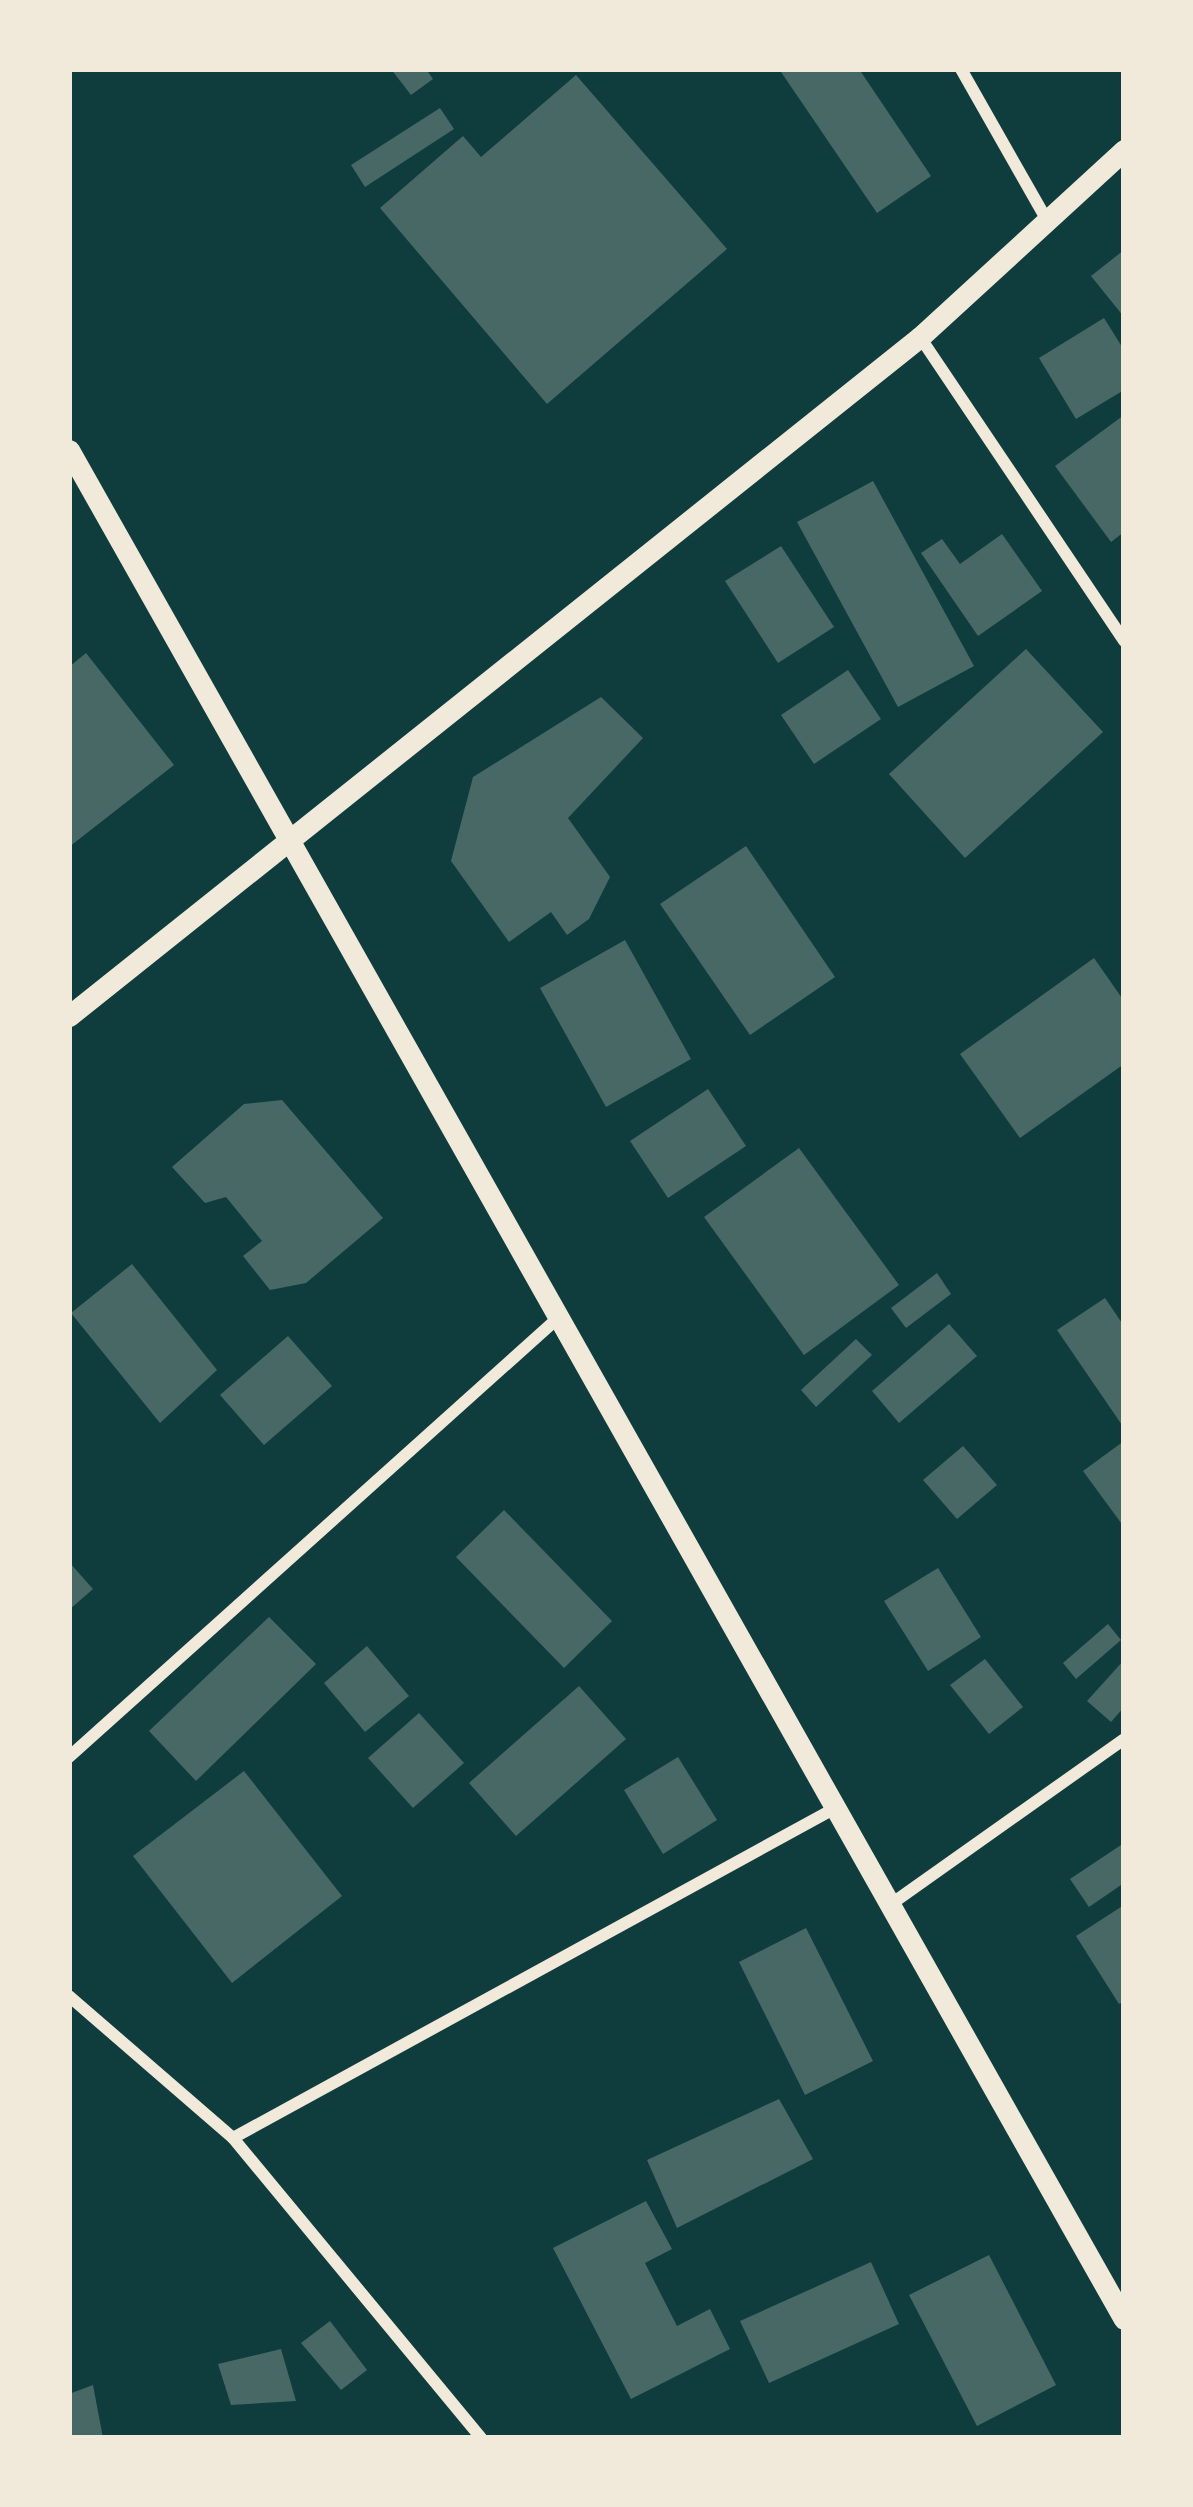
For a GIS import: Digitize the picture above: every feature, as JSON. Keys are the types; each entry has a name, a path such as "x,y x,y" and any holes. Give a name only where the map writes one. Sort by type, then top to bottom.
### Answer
{"street":[{"path":"961,69 1044,214"},
{"path":"69,1016 292,831 920,337 1044,214 1124,150"},
{"path":"920,337 1124,641"},
{"path":"69,450 292,831 564,1312 1124,2318"},
{"path":"69,1757 564,1312"},
{"path":"894,1902 1124,1739"},
{"path":"232,2138 838,1806"},
{"path":"69,1996 232,2138 481,2438"}],"building":[{"path":"391,69 426,69 433,79 411,95"},
{"path":"779,69 859,69 931,176 877,213"},
{"path":"576,75 727,249 547,404 380,208 463,136 481,157"},
{"path":"440,108 454,129 365,187 351,165"},
{"path":"1124,250 1124,317 1091,276"},
{"path":"1104,318 1124,350 1124,390 1076,419 1039,358"},
{"path":"1124,415 1124,532 1111,542 1055,466"},
{"path":"873,481 974,666 898,707 797,522"},
{"path":"1002,534 1042,591 978,636 921,553 942,539 960,564"},
{"path":"781,546 834,627 778,663 725,581"},
{"path":"1026,649 1103,732 965,858 889,774"},
{"path":"86,653 174,765 69,847 69,667"},
{"path":"848,670 881,719 814,764 781,715"},
{"path":"601,697 643,738 568,818 610,877 589,919 567,935 551,912 509,942 451,861 473,777"},
{"path":"746,846 835,977 750,1035 660,904"},
{"path":"625,940 691,1059 606,1107 540,988"},
{"path":"1094,958 1124,1001 1124,1064 1020,1138 960,1054"},
{"path":"708,1089 746,1146 668,1198 630,1141"},
{"path":"282,1100 383,1218 306,1283 270,1290 243,1256 262,1241 226,1197 205,1203 172,1167 244,1104"},
{"path":"799,1148 899,1285 804,1355 704,1217"},
{"path":"132,1264 217,1370 160,1423 71,1313"},
{"path":"937,1273 951,1294 906,1328 891,1308"},
{"path":"1105,1298 1124,1326 1124,1428 1057,1330"},
{"path":"949,1324 977,1356 899,1423 872,1391"},
{"path":"288,1336 332,1386 264,1445 220,1395"},
{"path":"856,1339 872,1355 816,1407 801,1390"},
{"path":"1124,1441 1124,1527 1083,1471"},
{"path":"963,1446 997,1485 957,1519 923,1480"},
{"path":"504,1510 612,1621 564,1668 456,1557"},
{"path":"69,1562 93,1589 69,1610"},
{"path":"938,1568 981,1637 928,1671 884,1601"},
{"path":"269,1617 316,1664 196,1781 149,1731"},
{"path":"1108,1624 1121,1640 1076,1679 1063,1663"},
{"path":"367,1646 409,1696 365,1732 324,1683"},
{"path":"985,1659 1023,1707 989,1734 950,1685"},
{"path":"1124,1660 1124,1707 1111,1722 1087,1701"},
{"path":"579,1686 626,1739 516,1836 469,1783"},
{"path":"419,1713 464,1763 413,1808 368,1758"},
{"path":"678,1757 717,1820 663,1854 624,1790"},
{"path":"244,1771 342,1896 232,1983 133,1856"},
{"path":"1124,1843 1124,1883 1089,1907 1070,1879"},
{"path":"1124,1905 1124,2001 1119,2004 1076,1936"},
{"path":"806,1928 873,2061 805,2095 739,1962"},
{"path":"779,2099 813,2159 677,2228 647,2160"},
{"path":"646,2201 672,2249 645,2263 677,2326 710,2309 730,2349 631,2399 553,2248"},
{"path":"989,2255 1056,2385 977,2426 909,2295"},
{"path":"871,2262 899,2324 769,2383 740,2321"},
{"path":"330,2321 367,2370 341,2390 301,2343"},
{"path":"281,2349 296,2401 231,2405 218,2364"},
{"path":"93,2385 103,2438 69,2438 69,2394"}]}
